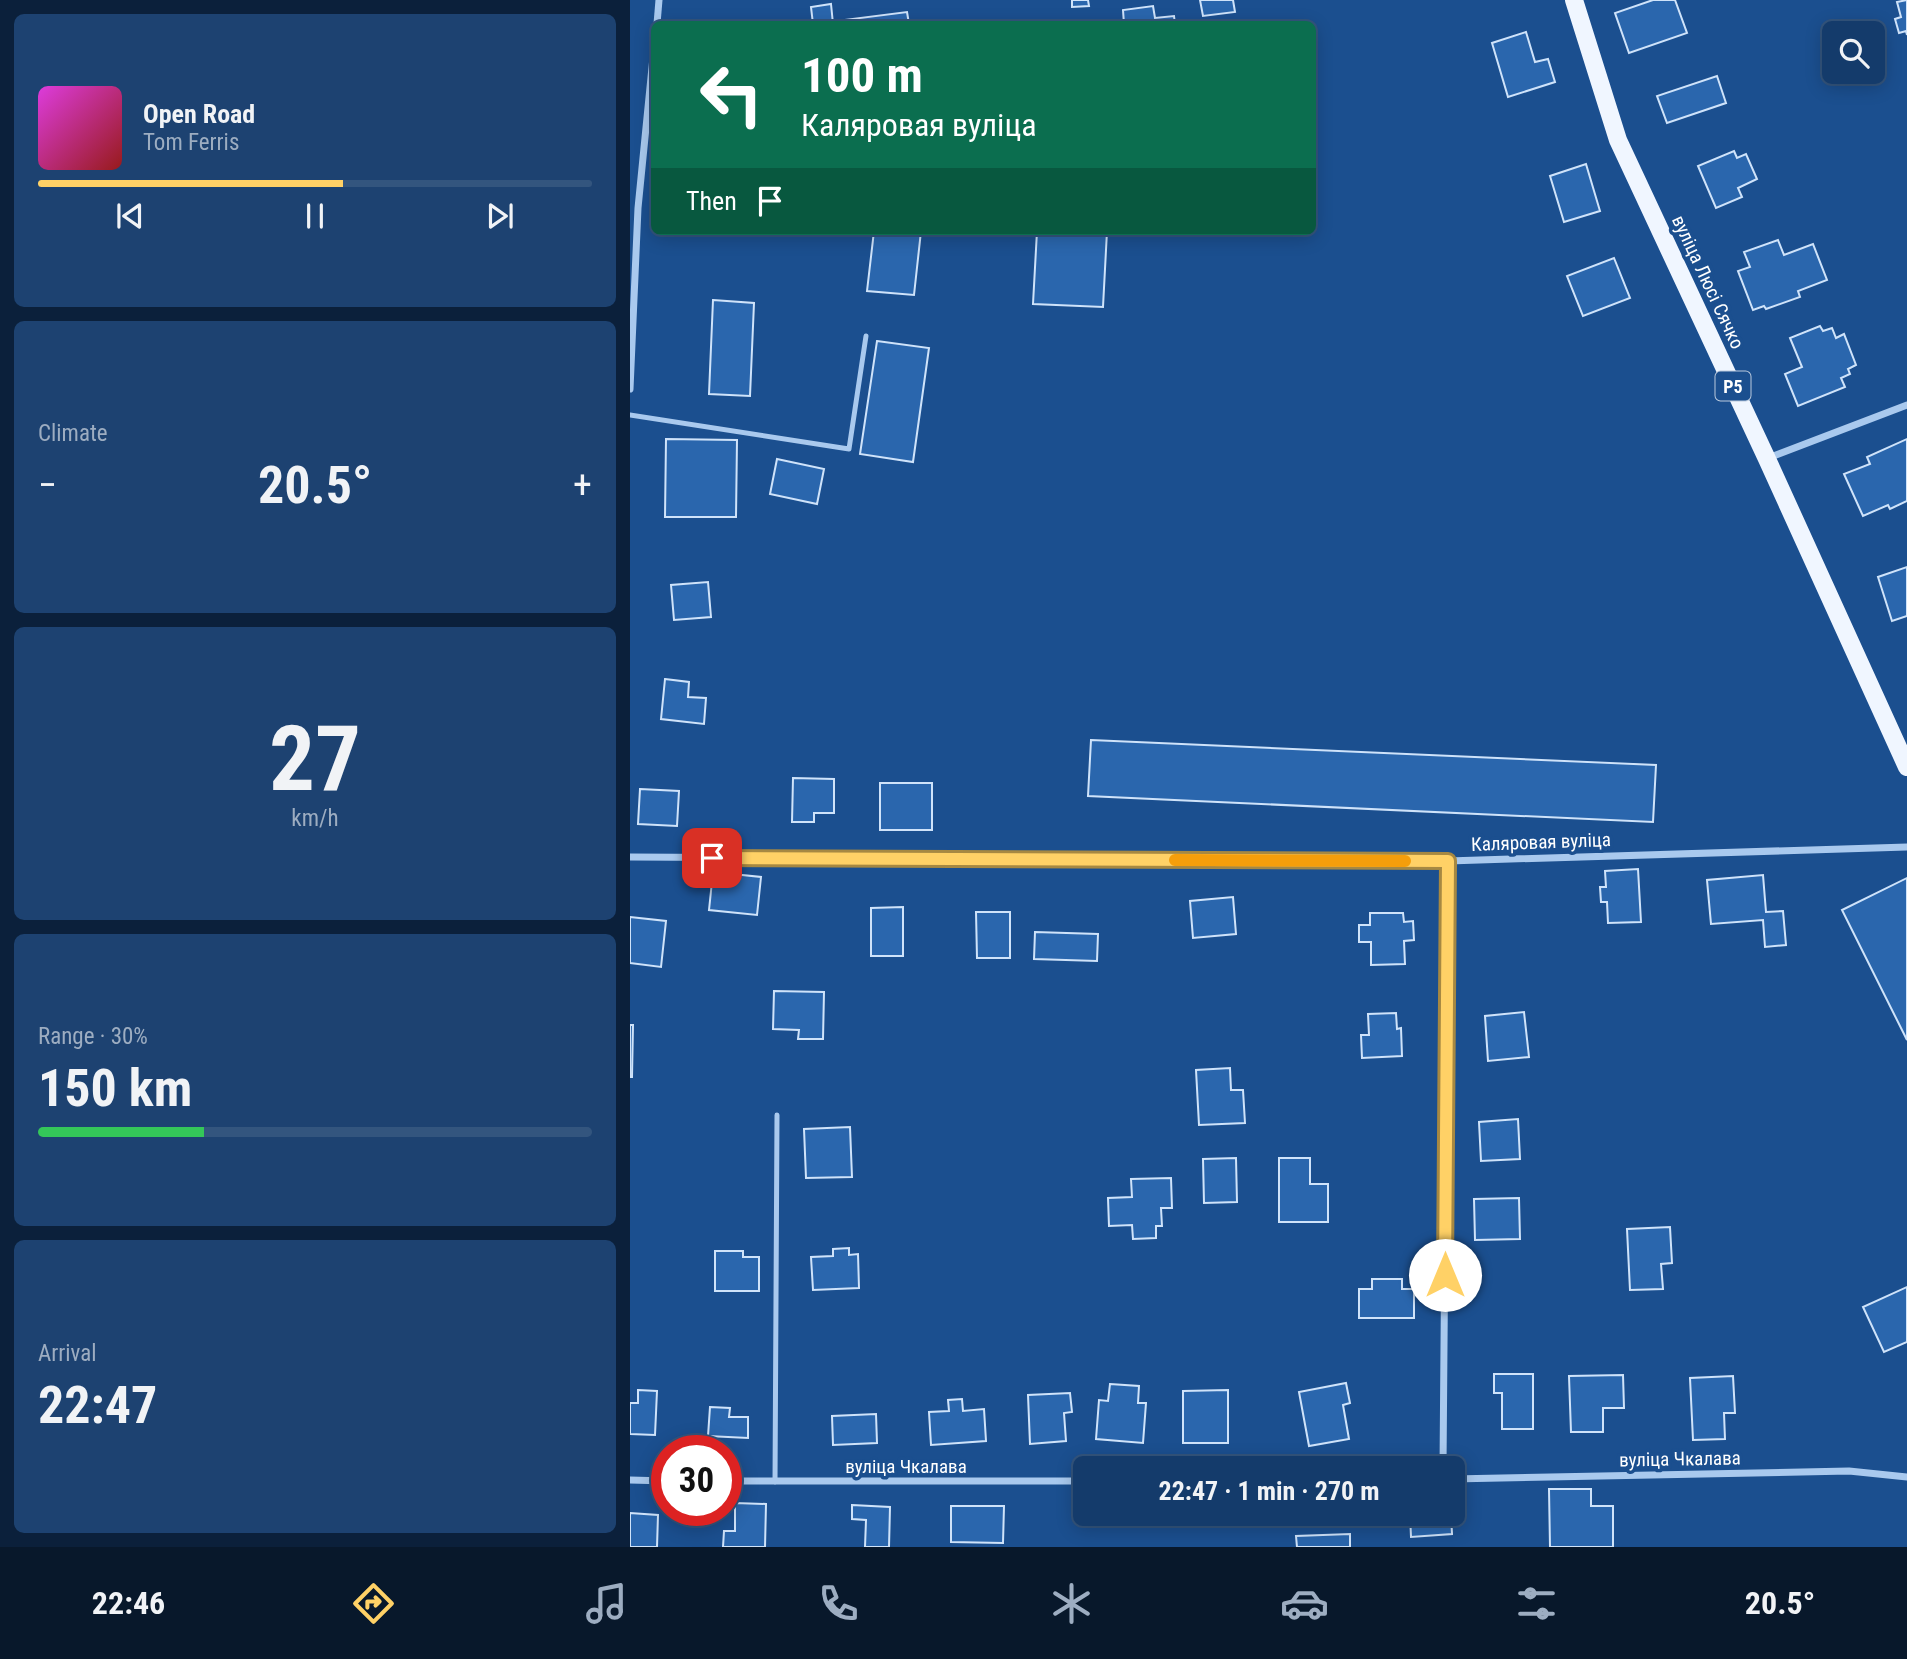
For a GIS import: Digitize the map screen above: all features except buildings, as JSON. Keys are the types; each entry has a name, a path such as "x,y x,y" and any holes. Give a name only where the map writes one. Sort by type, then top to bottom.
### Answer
{"main road":[{"name":"вуліца Люсі Сячко","path":"1574,0 1618,140 1907,767"}],"street":[{"path":"657,21 659,0"},
{"path":"630,388 638,208 651,77"},
{"path":"1767,459 1907,405"},
{"name":"Каляровая вуліца","path":"630,857 1448,861 1907,847"},
{"path":"1443,1456 1448,861"},
{"name":"вуліца Чкалава","path":"1465,1479 1849,1471 1907,1476"},
{"path":"630,1480 651,1481"},
{"name":"вуліца Чкалава","path":"742,1482 1073,1481"}],"lane":[{"path":"630,415 849,449 866,335"},
{"path":"775,1482 777,1115"}],"slow traffic":[{"path":"1175,860 1405,861"}],"route":[{"path":"712,858 1448,861 1445,1275"}]}
